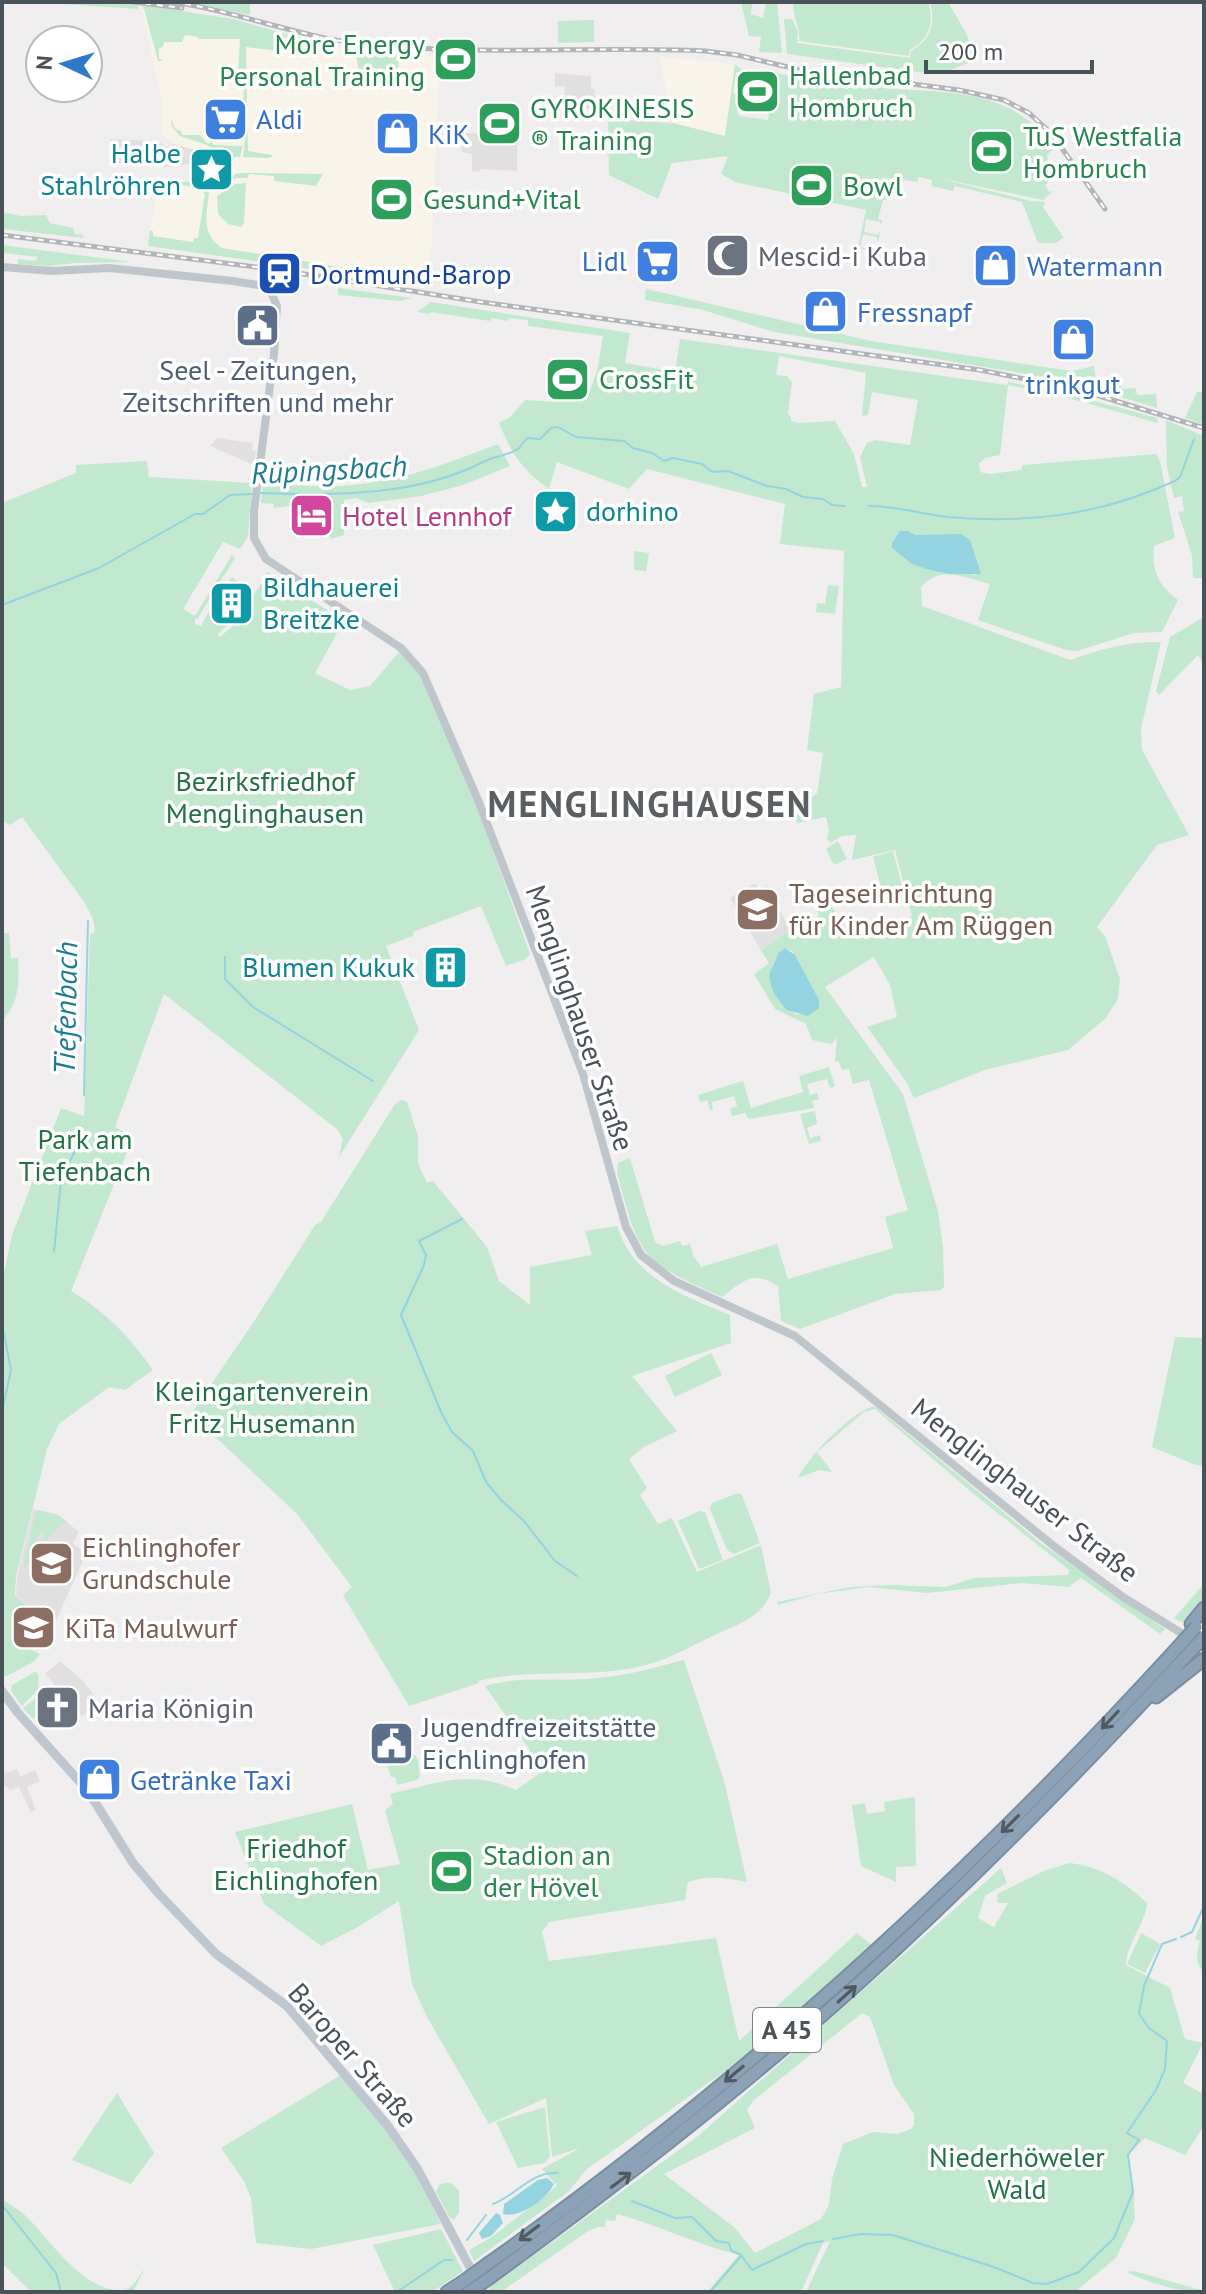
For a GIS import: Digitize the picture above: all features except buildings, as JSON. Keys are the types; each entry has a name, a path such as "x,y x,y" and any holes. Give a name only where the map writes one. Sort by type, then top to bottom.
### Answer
{"highway":[{"path":"1178,1650 1199,1626 1204,1608"},
{"name":"A 45","path":"465,2287 486,2265 678,2120 861,1964 1014,1820 1199,1626"},
{"name":"A 45","path":"447,2292 491,2277 664,2147 850,1992 971,1879 1114,1735 1178,1650"},
{"path":"1114,1735 1202,1660"}],"main road":[{"name":"Baroper Straße","path":"2,1691 88,1791 125,1851 152,1887 216,1954 287,2006 388,2126 417,2168 483,2292"}],"street":[{"name":"Menglinghauser Straße","path":"2,267 52,271 101,267 233,281 266,287 274,296 277,306 274,346 255,500 254,538 266,559 401,648 415,662 430,686 478,800 583,1074 626,1227 641,1255 674,1281 805,1342 1019,1520 1123,1597 1204,1647"}],"shaded area":[{"path":"142,9 160,18 355,51 440,55 432,241 426,286 148,246 158,183 196,180 193,163 200,157 195,150 174,144 162,134 162,103"},
{"path":"659,56 735,65 725,136 673,123"},
{"path":"555,73 591,76 591,89 595,89 593,108 564,109 565,86 555,86"},
{"path":"462,133 517,135 517,171 472,171 472,154 462,152"},
{"path":"110,139 157,141 167,147 174,144 195,150 200,157 193,163 174,167 110,163"},
{"path":"217,438 253,443 252,450 256,451 254,465 210,446"},
{"name":"Tageseinrichtung für Kinder Am Rüggen","path":"755,883 760,891 767,886 790,930 761,950 730,898"},
{"name":"Eichlinghofer Grundschule","path":"33,1509 58,1515 79,1532 73,1544 87,1552 53,1627 49,1624 38,1650 14,1641 29,1608 16,1595 17,1577"},
{"name":"Maria Königin","path":"60,1661 82,1680 99,1702 82,1716 45,1674"},
{"path":"17,1769 20,1777 35,1770 40,1781 27,1787 36,1810 31,1812 19,1787 10,1790 4,1785 2,1774"}],"green space":[{"path":"34,2 118,2 138,5 138,9"},
{"path":"187,2 250,2 250,15"},
{"path":"741,2 752,2 751,14 763,18 766,2 777,3 782,53 759,52 761,37 749,36"},
{"path":"793,2 928,2 931,17 929,30 922,41 910,50 909,56 799,41"},
{"path":"930,2 948,2 977,60 941,73 926,73 787,54 784,19 792,19 798,31 797,43 910,58 911,51 923,42 930,30"},
{"path":"143,5 233,19 303,39 306,43 299,42 280,51 246,47 248,151 273,155 270,158 243,157 246,133 243,131 244,79 238,75 240,39 198,39 185,35 182,42 164,42 163,47 159,48 159,58 163,61 158,61"},
{"path":"594,20 594,42 558,43 558,21"},
{"path":"355,51 399,55 398,70 366,72 361,81"},
{"path":"735,65 741,69 741,72 736,72 733,93 739,96 737,113 740,116 768,120 775,73 858,85 957,94 999,104 1037,128 1054,148 1047,155 1048,161 1038,168 1046,180 1057,174 1045,185 1049,192 1053,191 1043,200 933,177 1045,202 1043,207 1064,238 1055,243 1038,243 1022,202 955,186 953,191 931,186 932,180 919,177 917,182 905,180 883,193 887,200 883,200 878,219 882,220 881,226 880,222 866,219 864,232 877,235 880,232 878,242 877,237 863,234 860,247 874,251 876,247 875,252 858,248 866,210 735,182 721,174 728,156 672,163 658,199 609,175 608,119 673,123 725,136"},
{"path":"171,118 175,129 182,135 200,135 208,144 212,141 213,145 242,146 244,141 240,157 226,157 207,145 180,136 172,127"},
{"path":"239,173 323,174 316,186 274,181 274,176 249,174 248,178 236,178 218,187"},
{"path":"199,180 209,189 207,214 210,235 222,248 409,278 408,283 148,246 150,231 153,231 153,236 193,242 194,238 198,238 205,193 202,188 174,184 171,187 167,184"},
{"path":"122,181 158,184 157,191 119,189"},
{"path":"246,183 244,223 241,227 228,224 218,214 217,196 235,184"},
{"path":"2,212 21,216 46,215 50,223 73,228 75,234 84,238 2,229"},
{"path":"2,245 132,262 49,266 18,264 18,259 35,261 38,257 2,253"},
{"path":"338,288 412,298 400,301 338,295"},
{"path":"646,289 871,341 1072,371 1094,366 1096,382 1116,381 1123,389 1136,388 1137,395 1156,394 1157,408 1027,374 774,332 703,310 645,300"},
{"path":"431,302 630,333 625,363 675,372 680,339 1007,385 1008,382 1157,418 1158,423 1054,394 1008,385 1000,455 985,458 979,464 980,472 989,474 1021,470 1023,465 1156,454 1175,538 1154,546 1155,570 1161,583 1178,600 1162,632 1134,633 1077,651 1066,650 978,620 990,584 945,574 921,587 922,606 1070,660 1115,646 1161,642 1141,729 1142,750 1189,835 1157,845 1097,927 1105,936 1120,979 1118,999 1105,1019 1068,1050 985,1070 914,1098 907,1083 867,1027 897,1017 890,985 874,957 825,987 903,1094 938,1211 943,1247 944,1287 941,1290 895,1294 800,1329 781,1321 778,1286 769,1281 748,1279 722,1297 659,1264 647,1253 631,1223 617,1172 618,1163 630,1158 655,1242 663,1246 680,1241 682,1246 690,1244 701,1267 777,1244 788,1279 893,1248 885,1217 908,1210 869,1080 853,1084 849,1069 842,1070 839,1062 835,1061 837,1038 831,1044 812,1040 806,1024 775,1009 754,974 769,963 761,950 790,930 819,916 813,899 821,890 852,938 912,916 895,850 852,860 856,835 842,836 830,843 826,817 797,823 792,808 817,794 823,753 807,750 814,694 841,687 844,551 780,544 785,504 647,469 629,489 557,462 549,489 518,460 499,423 510,417 525,400 557,402 559,396 587,400 598,367 603,336 528,326 528,320 492,318 490,321 417,312","holes":["779,356 866,373 862,416 868,415 872,392 918,400 910,445 875,440 867,443 860,457 867,487 862,487 854,454 835,421 791,421 788,414 792,382 787,376 776,375","900,532 970,540 976,575 932,570 914,563 892,548","785,948 792,951 820,1003 797,1015 781,1004 770,983 778,953"]},
{"path":"1197,392 1204,392 1204,425 1185,418"},
{"path":"1166,420 1204,436 1204,578 1193,578 1192,555 1178,512 1184,511 1182,496 1174,498 1167,467"},
{"path":"498,444 510,466 463,485 421,496 369,503 356,498 344,500 344,535 330,539 328,517 322,517 319,507 325,505 324,501 274,508 274,504 261,503 263,483 337,486 380,481 432,468"},
{"path":"147,461 149,477 252,483 248,537 240,549 223,542 183,609 195,616 232,555 235,558 195,619 195,624 201,626 215,600 235,618 218,634 220,637 237,622 268,572 344,621 315,673 350,690 370,686 399,652 420,675 482,820 530,954 526,959 506,966 481,906 413,932 413,936 386,946 419,1030 339,1157 343,1139 338,1130 164,994 115,1127 133,1137 71,1291 116,1326 153,1370 125,1390 109,1387 59,1424 47,1449 16,1577 15,1595 29,1608 14,1641 40,1654 35,1661 5,1677 2,1674 2,1283 12,1235 61,1108 84,1116 90,934 95,932 85,903 22,817 10,825 2,821 2,503 76,473 76,465"},
{"path":"634,551 649,553 646,571 634,570"},
{"path":"232,577 246,588 243,594 236,590 236,599 223,589"},
{"path":"828,585 839,586 835,614 816,612 817,603 825,604"},
{"path":"1204,617 1204,659 1202,661 1198,655 1159,695 1156,691 1170,637"},
{"path":"838,841 847,859 834,865 826,849"},
{"path":"893,851 906,901 886,906 873,857"},
{"path":"2,933 9,933 11,958 18,958 18,976 15,999 2,1021"},
{"path":"829,1067 835,1086 830,1088 827,1079 807,1084 810,1095 817,1093 819,1099 812,1101 814,1108 749,1119 745,1113 732,1116 730,1109 737,1106 734,1096 712,1102 713,1109 710,1110 707,1100 700,1102 698,1095 743,1081 751,1108 803,1092 799,1076"},
{"name":"Kleingartenverein Fritz Husemann","path":"401,1100 407,1102 418,1136 418,1163 427,1183 433,1181 487,1247 499,1281 530,1305 530,1267 592,1255 585,1231 617,1226 635,1259 648,1272 678,1292 730,1315 731,1343 632,1376 677,1431 644,1447 629,1459 647,1488 640,1495 658,1524 672,1518 697,1572 761,1545 771,1593 762,1608 750,1618 677,1654 644,1666 614,1671 497,1677 409,1706 343,1595 352,1587 297,1514 191,1414 315,1225 321,1222 395,1104"},
{"path":"815,1111 817,1124 807,1128 810,1138 820,1135 821,1141 809,1144 800,1114"},
{"path":"1175,1337 1204,1338 1204,1465 1196,1465 1152,1447"},
{"path":"711,1353 722,1375 675,1397 665,1376"},
{"path":"874,1406 1042,1544 1165,1629 1160,1634 1081,1578 1069,1587 1022,1583 927,1593 869,1587 817,1594 778,1605 777,1602 850,1587 890,1585 946,1587 974,1578 1068,1575 1069,1570 970,1491 875,1409 864,1412 819,1451 854,1416"},
{"path":"817,1452 832,1472 819,1470 798,1478"},
{"path":"738,1493 742,1495 760,1543 734,1554 727,1550 710,1509 712,1503"},
{"path":"39,1510 58,1515 68,1523 59,1525 46,1542 44,1532 39,1534 23,1570 35,1514"},
{"path":"699,1511 705,1512 723,1560 699,1569 678,1521"},
{"path":"1204,1584 1204,1598 1183,1623 1174,1618"},
{"name":"Friedhof Eichlinghofen","path":"684,1660 725,1784 747,1882 703,1878 688,1882 685,1900 549,1922 542,1932 549,1961 716,1938 739,2041 857,1933 873,1946 742,2059 587,2169 569,2191 474,2261 469,2250 492,2237 557,2186 542,2169 580,2148 552,2157 546,2098 489,2124 427,2017 412,1984 399,1901 321,1946 264,1904 235,1832 352,1804 368,1870 400,1864 385,1810 393,1804 390,1794 438,1782 469,1779 484,1780 516,1790 539,1774 529,1749 485,1686 523,1680 611,1676"},
{"path":"36,1671 39,1676 38,1690 22,1706 11,1691 12,1685"},
{"path":"41,1687 47,1695 34,1710 41,1712 33,1719 23,1708 34,1700"},
{"path":"408,1752 418,1760 420,1776 417,1780 397,1785 385,1758"},
{"path":"915,1797 916,1866 896,1867 896,1882 861,1866 852,1805 865,1803 867,1814 885,1811 884,1802"},
{"name":"Niederhöweler Wald","path":"1069,1863 1102,1871 1147,1903 1126,1965 1170,1988 1185,2039 1203,2043 1183,2083 1204,2094 1204,2126 1185,2155 1145,2138 1128,2155 1135,2219 1116,2258 1075,2292 806,2292 830,2241 823,2243 801,2292 707,2292 739,2255 617,2214 615,2221 606,2220 605,2227 588,2231 501,2292 491,2292 489,2288 698,2136 1001,1868 1007,1883 985,1896 978,1918 994,1927 1008,1903 998,1903 997,1894 1044,1871","holes":["862,2013 870,2017 894,2085 914,2114 914,2125 897,2134 873,2132 843,2144 832,2179 829,2205 821,2219 755,2253 734,2227 664,2174 755,2128 747,2110 753,2101"]},
{"path":"1204,1915 1204,1971 1198,1961 1200,1941 1195,1939"},
{"path":"1141,1933 1160,1944 1145,1973 1127,1964"},
{"path":"341,2075 413,2169 441,2224 311,2249 256,2243 251,2199 244,2181 221,2148"},
{"path":"117,2093 154,2153 131,2184 72,2160"},
{"path":"545,2107 550,2157 544,2163 518,2168 496,2122"},
{"path":"445,2183 459,2190 459,2213 454,2220 436,2192 439,2185"},
{"path":"2,2199 24,2214 70,2264 96,2284 110,2289 128,2289 145,2268 133,2292 31,2292 2,2263"},
{"path":"441,2229 463,2271 432,2292 395,2292 373,2245"},
{"path":"1134,2271 1204,2292 1164,2286 1127,2272"}],"water":[{"path":"900,531 916,535 961,534 970,540 981,574 949,574 912,564 892,548"},
{"path":"785,948 795,955 819,1000 819,1008 808,1016 787,1010 772,987 770,972 778,953"},
{"path":"547,2178 554,2184 539,2201 517,2214 503,2214 504,2204 538,2180"},
{"path":"496,2213 503,2223 491,2236 482,2239 479,2233"}],"waterway":[{"name":"Rüpingsbach","path":"1202,417 1204,411"},
{"name":"Rüpingsbach","path":"260,493 375,491 432,481 512,452 527,438 540,439 551,428 558,427 576,437 624,441 664,461 673,458 702,464 712,472 728,471 803,497 845,506"},
{"name":"Rüpingsbach","path":"869,506 978,519 1036,518 1092,509 1147,493 1175,481 1180,477 1194,439"},
{"name":"Rüpingsbach","path":"2,605 99,568 195,514 203,514 230,495 253,494"},
{"name":"Tiefenbach","path":"84,1095 88,921"},
{"path":"225,957 225,979 253,1007 373,1081"},
{"name":"Tiefenbach","path":"54,1252 61,1181 82,1127"},
{"path":"462,1219 419,1241 426,1255 424,1265 401,1315 452,1432 473,1451 486,1482 501,1500 524,1521 555,1561 577,1576"},
{"name":"Tiefenbach","path":"2,1412 11,1370 4,1333"},
{"path":"1181,1937 1192,1932 1204,1906"},
{"path":"833,2239 861,2234 893,2235 994,2267 1033,2283 1047,2284 1079,2272 1114,2238 1133,2192 1128,2155 1139,2140 1127,2133 1156,2090 1165,2069 1167,2041 1149,2028 1139,2014 1144,1986 1162,1944 1176,1939"},
{"path":"493,2204 540,2176 558,2173"},
{"path":"632,2201 675,2218 692,2217 716,2241 729,2243 731,2250 741,2255 752,2270 806,2244 823,2241"},
{"path":"2,2205 56,2273 61,2292"},
{"path":"467,2240 486,2215"},
{"path":"710,2292 741,2256"},
{"path":"397,2292 444,2260 452,2260"}],"railway":[{"path":"133,2 182,8"},
{"path":"173,2 221,11 315,36 363,44 491,50 705,51 796,69 959,90 1004,100 1029,113 1051,133 1105,209"},
{"path":"2,235 279,270 481,302 980,370 1080,390 1204,428"}],"place":[{"name":"More Energy Personal Training","path":"456,60"},
{"name":"Hallenbad Hombruch","path":"758,91"},
{"name":"Aldi","path":"225,119"},
{"name":"GYROKINESIS ® Training","path":"499,124"},
{"name":"KiK","path":"397,134"},
{"name":"TuS Westfalia Hombruch","path":"992,152"},
{"name":"Halbe Stahlröhren","path":"212,169"},
{"name":"Bowl","path":"812,186"},
{"name":"Gesund+Vital","path":"392,199"},
{"name":"Mescid-i Kuba","path":"727,256"},
{"name":"Lidl","path":"658,261"},
{"name":"Watermann","path":"996,266"},
{"name":"Dortmund-Barop","path":"279,274"},
{"name":"Fressnapf","path":"826,312"},
{"name":"Seel - Zeitungen, Zeitschriften und mehr","path":"258,326"},
{"name":"trinkgut","path":"1073,340"},
{"name":"CrossFit","path":"568,379"},
{"name":"dorhino","path":"555,511"},
{"name":"Hotel Lennhof","path":"311,516"},
{"name":"Bildhauerei Breitzke","path":"232,603"},
{"name":"Tageseinrichtung für Kinder Am Rüggen","path":"758,909"},
{"name":"Blumen Kukuk","path":"446,967"},
{"name":"Eichlinghofer Grundschule","path":"51,1563"},
{"name":"KiTa Maulwurf","path":"34,1628"},
{"name":"Maria Königin","path":"57,1708"},
{"name":"Jugendfreizeitstätte Eichlinghofen","path":"391,1743"},
{"name":"Getränke Taxi","path":"99,1780"},
{"name":"Stadion an der Hövel","path":"452,1871"}],"district":[{"name":"MENGLINGHAUSEN","path":"650,804"}],"park label":[{"name":"Bezirksfriedhof Menglinghausen","path":"265,797"},
{"name":"Park am Tiefenbach","path":"85,1155"}]}
